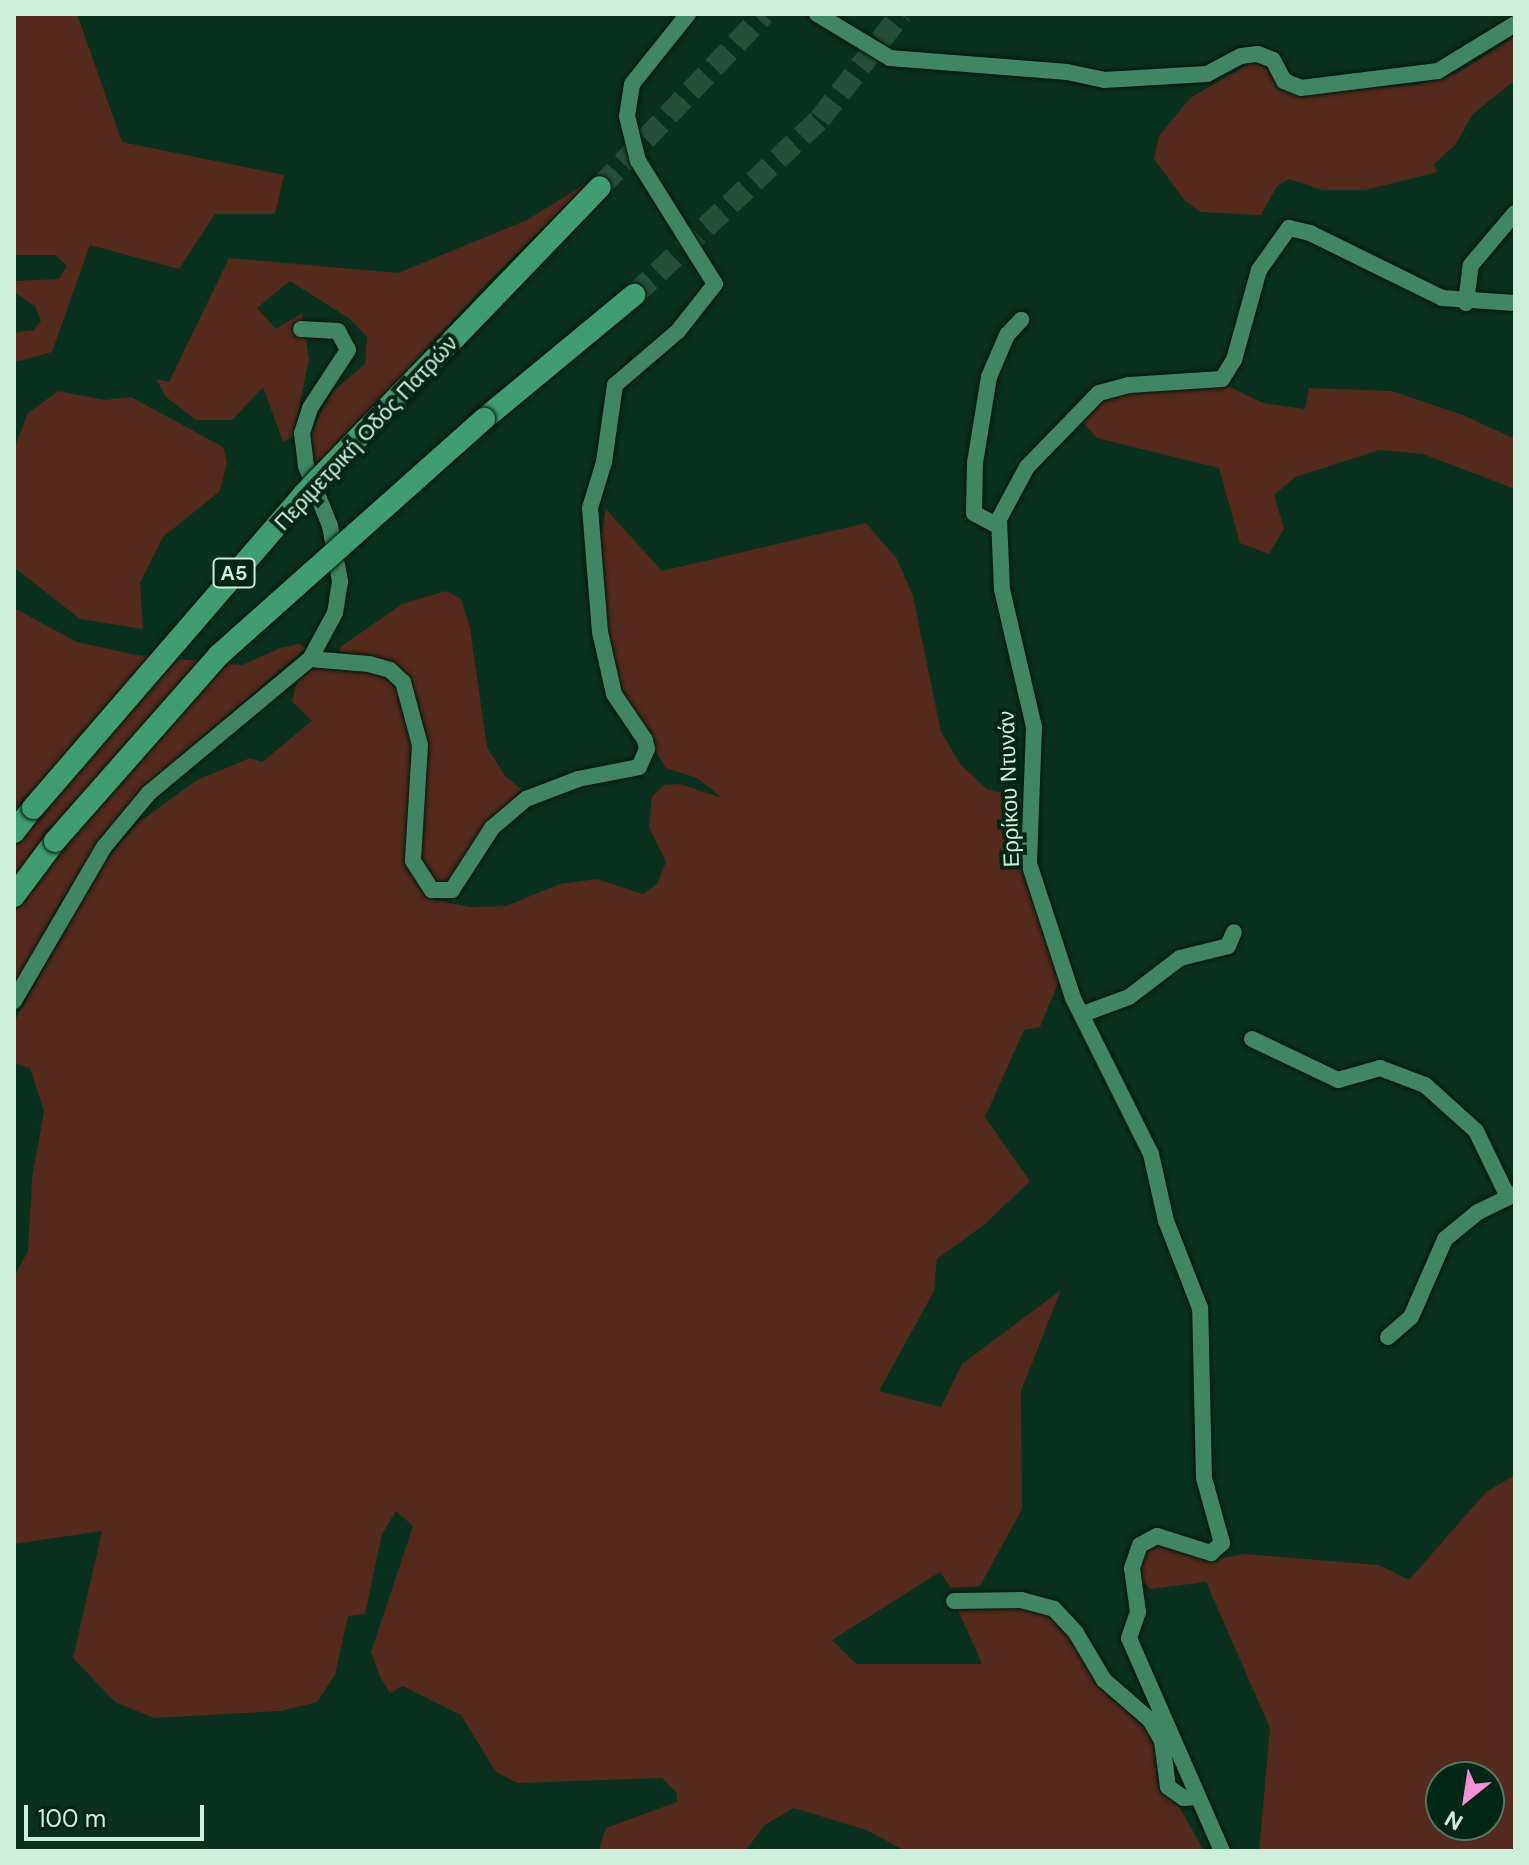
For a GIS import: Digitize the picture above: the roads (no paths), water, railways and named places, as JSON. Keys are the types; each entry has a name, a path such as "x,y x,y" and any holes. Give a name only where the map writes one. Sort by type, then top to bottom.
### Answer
{"highway":[{"name":"Περιμετρική Οδός Πατρών","path":"14,832 304,494 600,187"},
{"name":"Α5","path":"14,896 55,841 219,655 484,419 634,295"}],"street":[{"path":"310,659 369,664 390,670 403,682 420,745 413,861 432,890 452,890 492,828 526,799 578,779 639,767 647,749 645,740 614,694 600,632 590,508 604,462 615,385 678,331 715,284 713,274 679,235 638,161 627,116 632,84 688,14"},
{"path":"817,14 890,58 1067,72 1104,80 1207,74 1241,56 1258,54 1273,60 1284,81 1301,88 1432,73 1515,24"},
{"path":"1466,303 1471,265 1515,213"},
{"name":"Ερρίκου Ντυνάν","path":"1222,1851 1196,1797 1172,1728 1129,1638 1138,1612 1133,1561 1140,1545 1157,1536 1211,1553 1222,1543 1204,1478 1202,1323 1166,1221 1151,1154 1065,976 1029,863 1034,727 1003,600 998,526 1020,477 1099,393 1129,385 1222,379 1234,360 1262,264 1289,228 1310,233 1410,286 1466,303 1515,303"},
{"path":"998,526 974,513 975,463 989,377 1007,335 1021,320"},
{"path":"14,1001 104,847 149,793 310,659 335,613 340,581 330,526 306,466 302,433 310,408 348,350 338,331 301,329"},
{"path":"1083,1014 1129,997 1180,958 1228,946 1234,932"},
{"path":"1252,1039 1338,1080 1380,1068 1425,1085 1476,1131 1512,1196 1445,1239 1411,1317 1388,1337"},
{"path":"954,1601 1021,1600 1054,1609 1076,1633 1104,1680 1150,1720 1162,1741 1168,1787 1184,1798 1196,1797"}],"tunnel":[{"path":"600,187 764,14"},
{"path":"634,295 820,119 901,14"}]}
